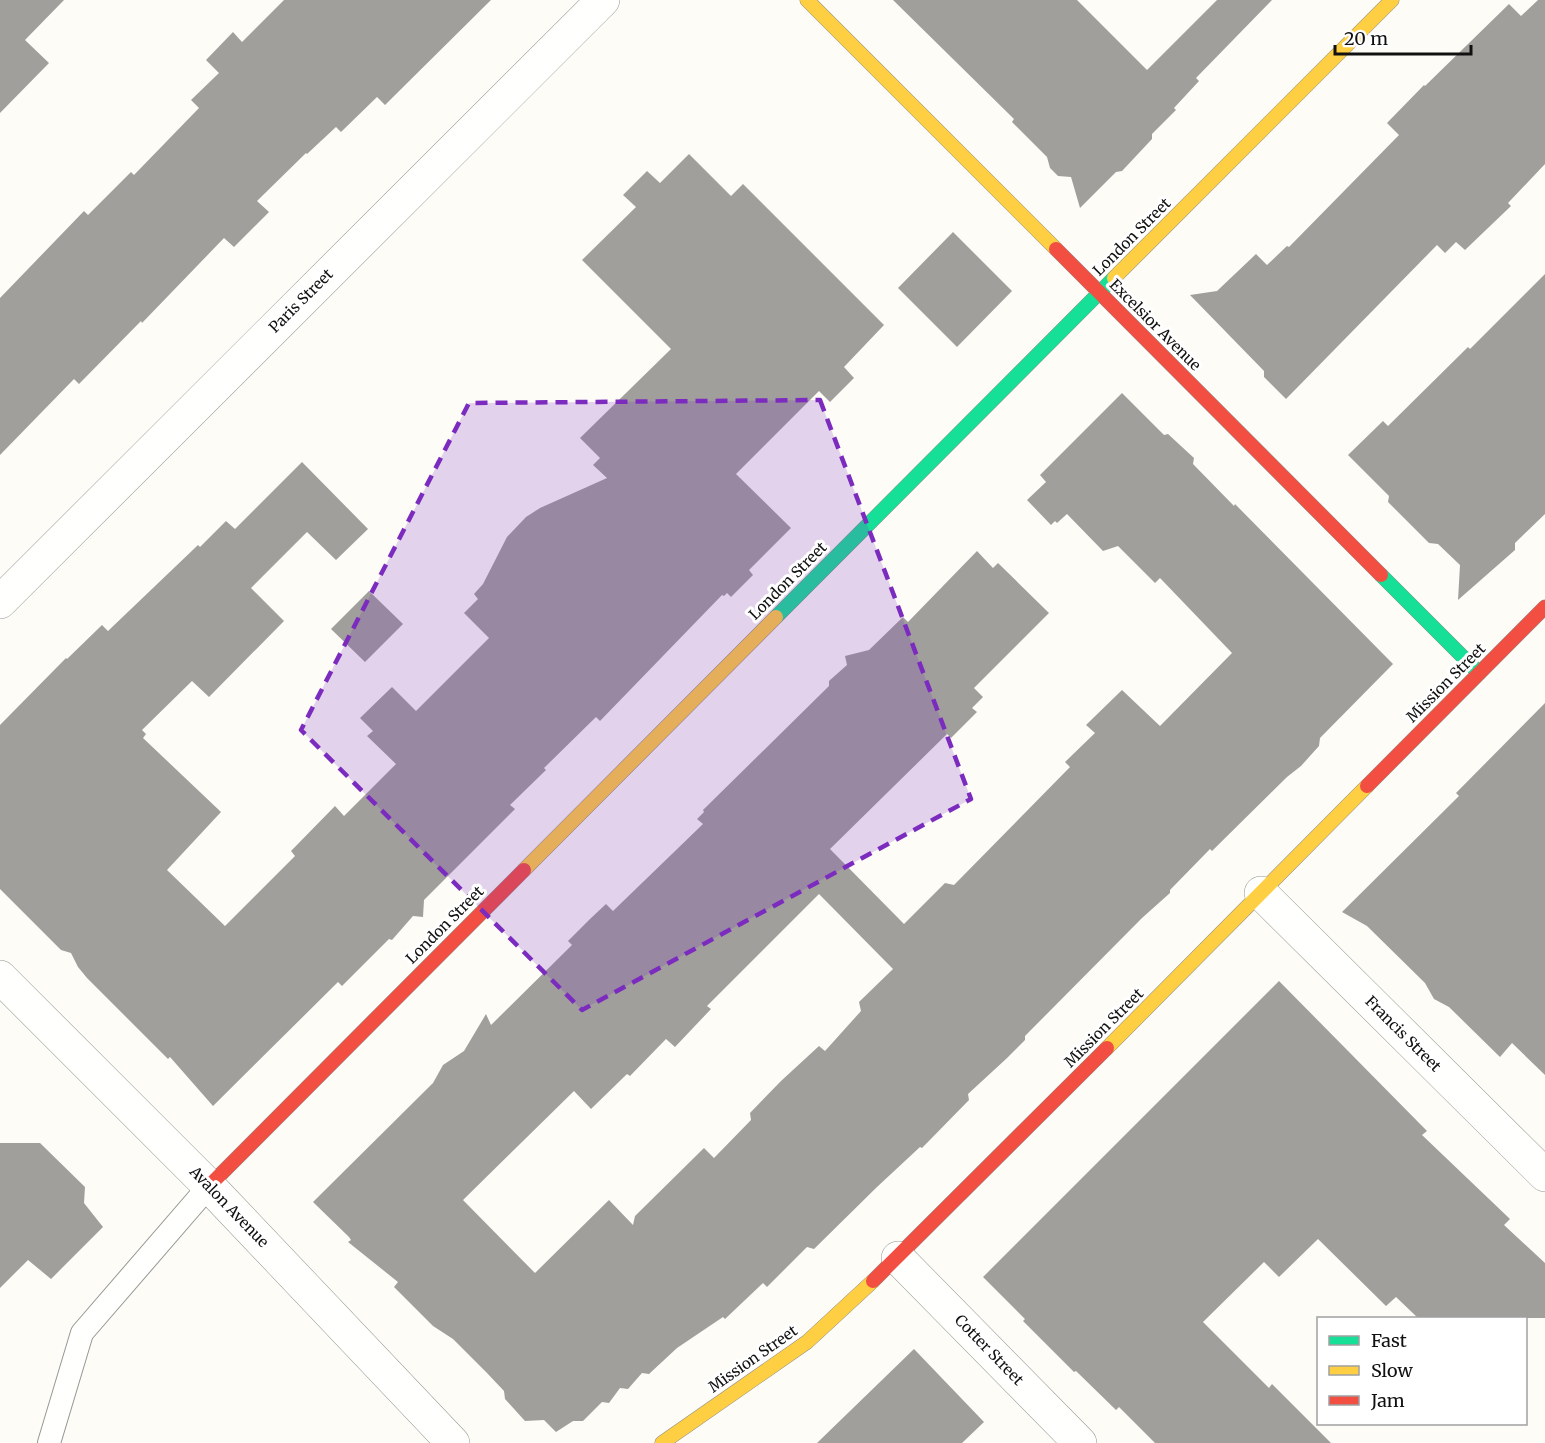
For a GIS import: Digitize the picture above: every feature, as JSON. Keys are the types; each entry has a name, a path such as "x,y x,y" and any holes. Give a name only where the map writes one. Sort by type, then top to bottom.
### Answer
{"street":[{"name":"Paris Street","path":"0,602 603,0"},
{"name":"Excelsior Avenue","path":"807,0 1479,673"},
{"name":"London Street","path":"209,1186 1392,0"},
{"name":"Mission Street","path":"662,1443 807,1342 898,1258 1545,607"},
{"name":"Francis Street","path":"1261,893 1545,1175"},
{"name":"Avalon Avenue","path":"0,976 209,1186 453,1443"},
{"name":"Cotter Street","path":"898,1258 1080,1443"}],"lane":[{"path":"49,1443 82,1333 209,1186"}],"highlighted area":[{"path":"820,400 971,799 582,1010 301,730 469,403"}],"building":[{"path":"0,0 64,0 25,40 49,63 0,113"},
{"path":"284,0 491,0 385,105 377,97 341,132 336,127 306,153 257,201 269,212 234,247 224,238 142,323 141,321 79,384 74,379 0,455 0,298 84,211 88,215 131,172 134,175 199,108 191,100 219,73 206,60 233,32 242,42"},
{"path":"893,0 1077,0 1147,70 1217,0 1272,0 1196,78 1199,81 1174,108 1176,110 1152,134 1152,139 1122,171 1116,172 1080,208 1071,177 1058,176 1050,168 1047,157 1012,122 1014,119"},
{"path":"1538,0 1545,0 1545,164 1508,203 1511,206 1465,250 1456,242 1445,253 1437,245 1286,399 1264,377 1264,371 1190,295 1217,291 1256,254 1267,265 1287,246 1289,247 1399,135 1387,123 1424,85 1509,4 1521,16"},
{"path":"689,154 731,196 743,184 884,325 844,367 854,378 830,402 819,391 736,474 791,528 749,570 753,575 731,597 727,593 722,595 600,721 596,717 544,768 546,770 510,805 515,809 424,900 423,917 413,916 392,940 389,939 342,986 338,982 213,1106 170,1057 168,1059 87,978 71,953 61,950 0,889 0,725 102,625 108,631 226,521 235,529 302,462 368,529 336,560 307,532 251,588 284,621 209,697 192,681 142,730 146,734 143,738 221,812 167,870 225,926 295,856 291,851 335,806 344,816 396,764 367,736 373,731 360,718 392,687 416,711 489,638 464,613 478,599 474,594 483,584 507,537 526,517 540,508 607,478 593,465 600,458 580,438 671,349 582,260 636,207 623,195 647,171 660,183"},
{"path":"953,232 1012,291 957,347 898,288"},
{"path":"1545,274 1545,514 1515,543 1515,550 1458,600 1460,565 1438,544 1429,543 1388,502 1389,496 1348,455 1383,421 1388,426"},
{"path":"1122,393 1164,435 1168,434 1194,458 1193,464 1393,664 1320,738 1319,746 1301,766 1212,851 1210,849 1170,890 1170,893 1142,918 1025,1036 1025,1040 968,1094 969,1100 922,1148 920,1147 877,1187 814,1249 807,1247 767,1287 763,1283 725,1319 723,1317 677,1348 649,1374 642,1373 628,1389 620,1388 609,1403 602,1402 583,1421 573,1421 556,1432 544,1420 525,1421 505,1399 504,1391 487,1373 453,1339 433,1326 394,1287 398,1282 348,1242 351,1240 349,1237 313,1202 433,1083 443,1065 464,1051 486,1014 491,1025 572,945 568,941 590,919 606,904 613,911 703,824 697,819 704,812 703,810 829,686 829,681 847,665 845,656 869,650 903,617 908,622 977,551 993,568 998,563 1049,613 974,688 983,697 972,708 977,712 951,738 947,734 830,849 904,924 945,883 954,885 1070,767 1065,762 1095,733 1086,725 1122,690 1160,726 1232,653 1160,578 1155,583 1118,546 1103,551 1067,514 1051,525 1027,500 1046,482 1040,475","holes":["819,894 893,969 859,1002 861,1011 825,1051 819,1046 781,1081 750,1113 751,1120 714,1158 704,1148 635,1216 633,1225 609,1200 535,1273 463,1200 574,1091 591,1109 627,1074 630,1076 666,1039 675,1047 711,1009 707,1006"]},
{"path":"369,591 403,624 365,662 331,629"},
{"path":"1545,703 1545,1075 1512,1043 1500,1057 1449,1007 1434,999 1425,983 1367,926 1342,912 1459,796 1456,793"},
{"path":"1279,981 1427,1131 1422,1135 1510,1219 1504,1225 1545,1263 1545,1318 1417,1317 1396,1297 1386,1306 1318,1239 1279,1277 1264,1262 1203,1322 1269,1388 1272,1384 1331,1443 1155,1443 1119,1407 1116,1410 1076,1371 1074,1372 983,1277"},
{"path":"0,1143 40,1143 85,1187 84,1203 103,1227 51,1279 28,1260 0,1288"},
{"path":"914,1349 984,1422 962,1443 817,1443"}],"traffic: fast":[{"path":"776,617 1114,278"},
{"path":"1381,575 1479,673"}],"traffic: slow":[{"path":"807,0 1056,249"},
{"path":"1114,278 1392,0"},
{"path":"524,870 776,617"},
{"path":"1107,1048 1367,786"},
{"path":"662,1443 807,1342 873,1281"}],"traffic: jam":[{"path":"1056,249 1381,575"},
{"path":"1367,786 1545,607"},
{"path":"209,1186 524,870"},
{"path":"873,1281 1107,1048"}]}
